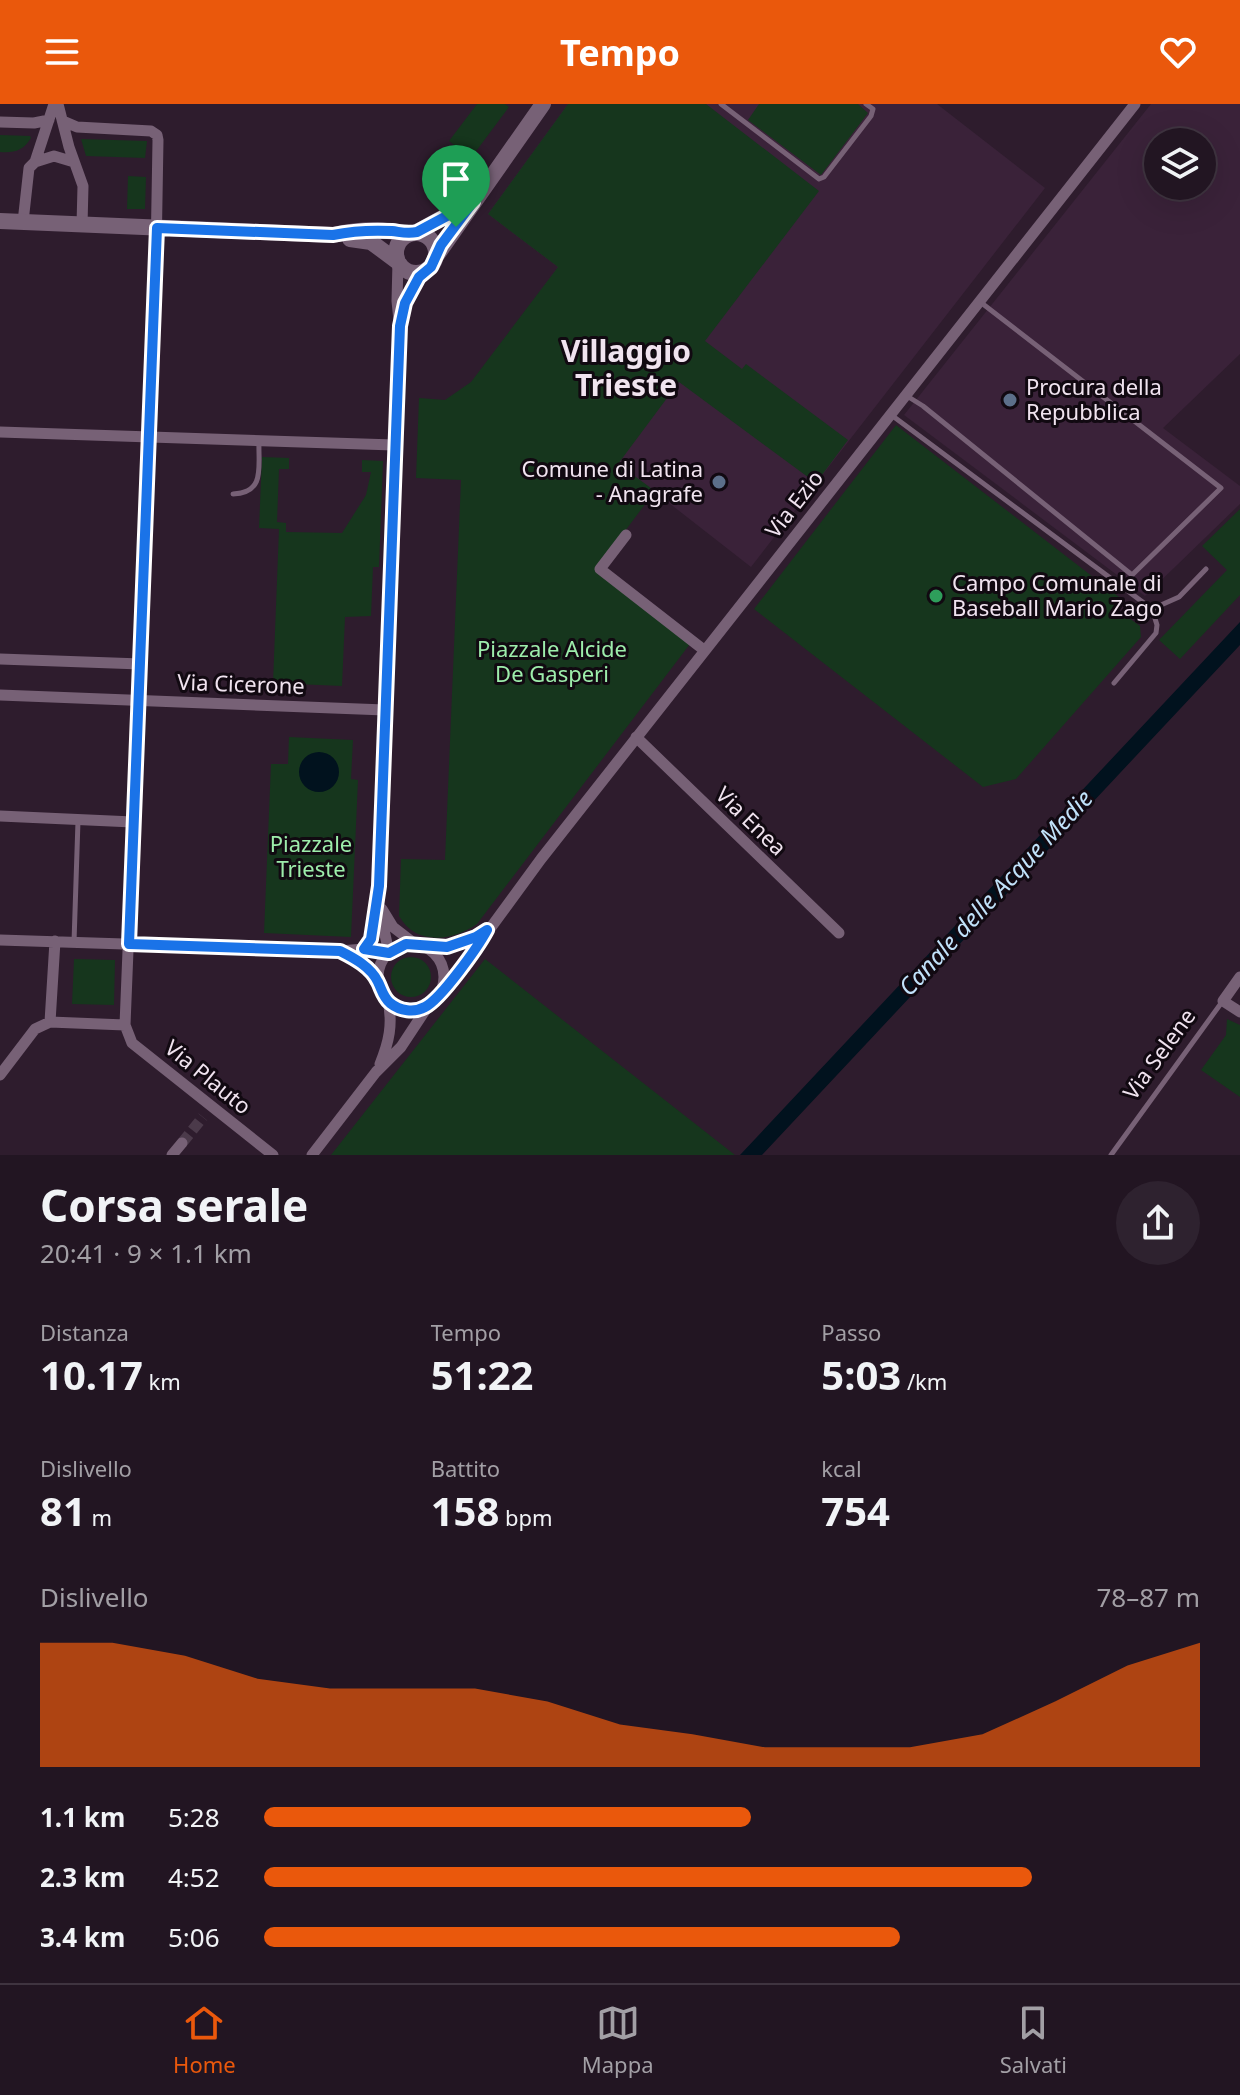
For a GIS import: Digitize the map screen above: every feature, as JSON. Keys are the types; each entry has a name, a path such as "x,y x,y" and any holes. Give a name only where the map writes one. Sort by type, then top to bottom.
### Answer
{"main road":[{"path":"0,221 333,235 371,242 407,271 420,273 431,267 543,104"},
{"path":"398,262 397,250 412,234 473,202"},
{"path":"333,235 395,231 430,237 437,255"}],"street":[{"path":"23,222 29,168 35,162 56,104"},
{"path":"56,104 83,186 82,225"},
{"name":"Via Ezio","path":"441,991 704,650 1135,104"},
{"path":"0,122 49,120"},
{"path":"0,1075 35,1029 50,1022 125,1025 141,664 158,140 154,131 77,127 63,121"},
{"path":"35,162 54,156 74,162"},
{"path":"364,949 371,939 378,902 400,326 398,262"},
{"path":"400,326 411,292 426,270"},
{"path":"0,432 394,445"},
{"path":"626,535 600,569 704,650"},
{"path":"0,659 141,664"},
{"name":"Via Cicerone","path":"0,695 385,710"},
{"name":"Via Enea","path":"636,737 839,933"},
{"path":"0,816 133,822"},
{"path":"312,1155 376,1072 401,1047 441,991 444,981 440,961 393,927 378,902"},
{"path":"378,902 389,953"},
{"name":"Via Ezio","path":"420,946 456,945 487,930"},
{"path":"0,940 340,951 364,949 389,953"},
{"path":"50,1022 55,941"},
{"path":"378,981 380,965 389,953 406,944 420,946"},
{"path":"340,951 363,964 378,981 388,1001 390,1036 376,1072"},
{"name":"Via Selene","path":"1223,1001 1240,977"},
{"path":"388,1001 411,1011 428,1006"},
{"path":"1223,1001 1240,1012"},
{"name":"Via Plauto","path":"125,1025 132,1043 273,1155"},
{"path":"203,1117 212,1106"},
{"path":"172,1155 182,1143"}],"lane":[{"path":"721,104 819,179 824,177 871,116 873,109 866,104"},
{"path":"904,395 923,406 1132,575 1221,488 978,301"},
{"path":"890,413 1152,609 1156,633 1114,683"},
{"path":"233,494 253,489 257,482 259,440"},
{"path":"1152,609 1179,597 1206,569"},
{"path":"74,942 78,820"},
{"name":"Via Selene","path":"1111,1155 1223,1001"}],"shaded area":[{"path":"568,104 937,104 1045,188 751,567 619,464 482,370 558,267 488,214"},
{"path":"1151,104 1240,104 1240,354 1163,428 1240,486 1240,504 1145,596 904,415"}],"green space":[{"path":"477,104 505,104 509,107 471,158 449,141"},
{"name":"Piazzale Alcide De Gasperi","path":"568,104 706,104 819,191 705,341 742,369 746,364 848,440 816,483 679,382 618,464 655,491 595,571 690,644 477,924 457,934 435,938 415,932 399,916 401,859 445,860 461,480 416,478 419,398 445,400 471,382 558,267 488,214"},
{"path":"759,104 858,104 868,113 821,175 748,120"},
{"path":"0,135 31,138 18,150 0,152"},
{"path":"81,139 147,141 145,158 86,156"},
{"path":"128,176 146,177 145,209 127,209"},
{"name":"Campo Comunale di Baseball Mario Zago","path":"896,425 1119,597 1118,610 1140,626 1141,637 1016,779 983,787 754,609"},
{"path":"262,457 289,458 289,469 279,469 277,522 286,523 286,532 342,533 366,495 371,472 362,472 362,460 383,461 379,567 373,567 371,616 345,617 342,686 273,683 279,529 259,528"},
{"path":"1240,509 1240,595 1180,659 1159,640 1227,570 1202,546"},
{"name":"Piazzale Trieste","path":"289,737 353,740 351,779 358,780 351,937 264,933 271,764 288,764"},
{"path":"411,957 425,963 431,977 425,991 411,997 397,991 391,977 397,963"},
{"path":"74,959 115,960 114,1005 72,1004"},
{"path":"485,959 735,1155 331,1155"},
{"path":"1227,1019 1240,1025 1240,1097 1201,1070 1226,1035"}],"water":[{"name":"Canale delle Acque Medie","path":"1240,622 1240,645 762,1155 740,1155"},
{"path":"319,752 333,758 339,772 333,786 319,792 305,786 299,772 305,758"}],"tunnel":[{"path":"182,1143 203,1117"}],"place":[{"name":"Procura della Repubblica","path":"1010,400"},
{"name":"Comune di Latina - Anagrafe","path":"719,482"},
{"name":"Campo Comunale di Baseball Mario Zago","path":"936,596"}],"district":[{"name":"Villaggio Trieste","path":"626,369"}],"route":[{"path":"473,202 456,227 441,245 431,267 419,277 405,303 400,326 379,886 371,939 364,949 389,953 406,944 447,947 487,930 435,1000 428,1006 411,1011 388,1001 367,968 340,951 129,944 157,228 333,235 350,231 395,231 407,235 473,202"}]}
